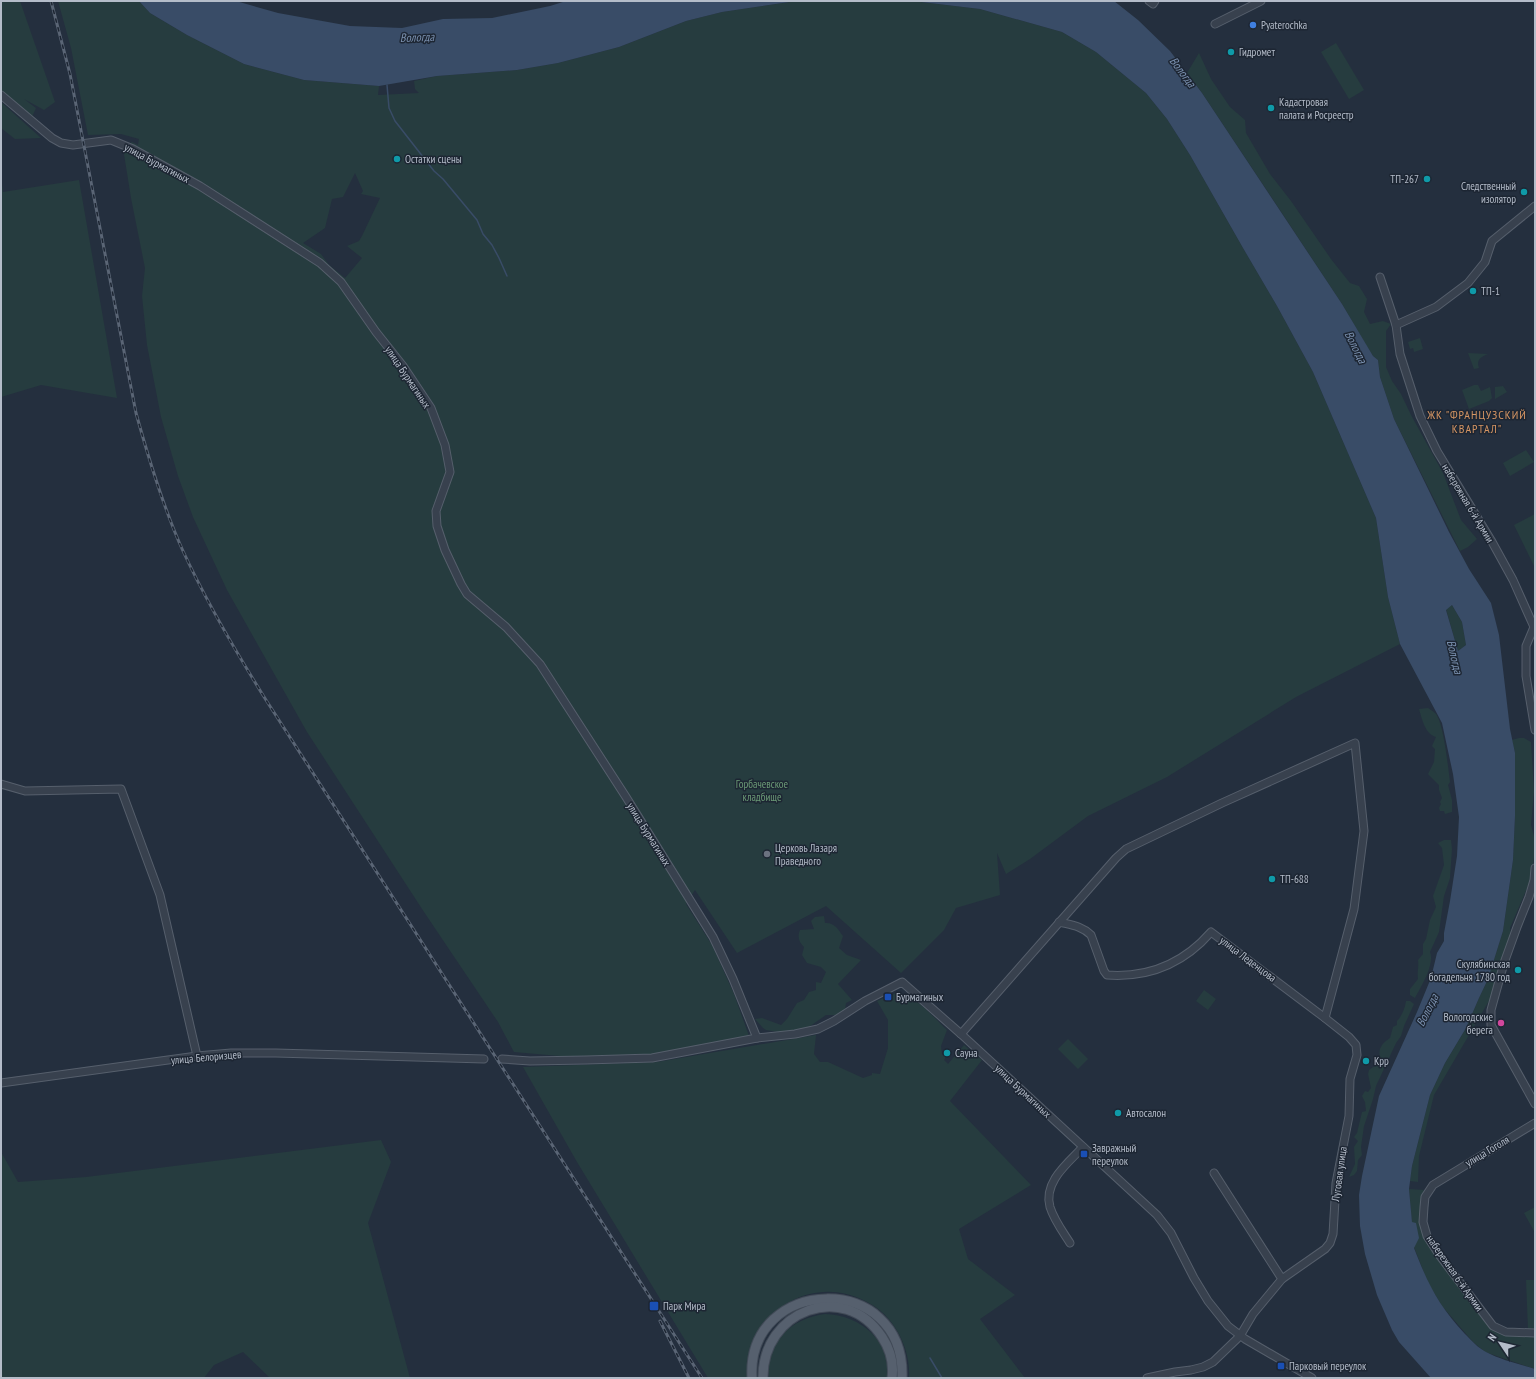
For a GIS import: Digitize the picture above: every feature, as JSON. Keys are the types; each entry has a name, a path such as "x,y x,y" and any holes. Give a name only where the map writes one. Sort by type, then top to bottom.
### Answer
{"main road":[{"path":"752,1378 753,1363 757,1347 762,1336 773,1322 786,1310 803,1302 828,1298 844,1299 857,1303 872,1312 884,1323 892,1334 899,1348 902,1365 902,1378"},
{"path":"763,1378 763,1364 767,1350 771,1341 781,1327 801,1313 827,1307 840,1308 852,1312 874,1327 890,1353 893,1366 892,1378"}],"street":[{"path":"1215,24 1261,1"},
{"name":"улица Бурмагиных","path":"1,95 52,138 61,143 73,146 110,140 133,149 200,186 320,263 341,282 376,332 403,366 430,408 446,445 450,472 436,511 437,526 445,550 461,584 467,594 506,627 540,664 713,937 733,979 757,1038 795,1034 818,1029 834,1021 865,1001 902,982 961,1034 1148,1207 1164,1224 1177,1243 1185,1261 1208,1301 1228,1326 1240,1336 1312,1378"},
{"path":"1396,325 1436,307 1468,283 1485,262 1492,241 1535,206"},
{"name":"набережная 6-й Армии","path":"1380,277 1396,325 1400,354 1420,416 1437,452 1510,573 1534,627 1526,646 1526,676 1535,730"},
{"path":"961,1034 1116,858 1126,849 1244,793 1355,743 1364,831 1354,909 1325,1018"},
{"path":"1,784 25,791 121,789 160,896 197,1056"},
{"path":"1535,868 1532,896 1507,956 1491,1010 1491,1025 1535,1104"},
{"name":"улица Леденцова","path":"1060,922 1078,926 1087,931 1093,938 1104,971 1107,975 1116,976 1144,973 1171,964 1193,950 1211,932 1325,1018 1349,1037 1356,1045"},
{"path":"502,1059 572,1061 652,1058 757,1038"},
{"name":"Луговая улица","path":"1282,1279 1325,1249 1330,1243 1333,1234 1336,1183 1349,1116 1350,1080 1357,1055 1356,1045"},
{"name":"улица Белоризцев","path":"1,1083 197,1056 231,1053 484,1059"},
{"name":"улица Гоголя","path":"1440,1180 1535,1123"},
{"path":"1070,1243 1052,1212 1049,1202 1050,1190 1058,1175 1083,1147"},
{"path":"1147,1378 1203,1367 1213,1362 1240,1336 1252,1314 1282,1279 1214,1173"},
{"name":"набережная 6-й Армии","path":"1440,1180 1428,1190 1425,1197 1423,1222 1427,1236 1440,1256 1493,1326 1506,1332 1535,1333"}],"green space":[{"path":"1,1 20,1 55,102 44,110 24,99 36,108 32,117 1,91"},
{"name":"Горбачевское кладбище","path":"58,1 139,1 150,13 187,35 244,64 304,80 379,86 378,95 419,93 415,89 414,81 437,76 517,70 558,63 619,47 686,21 722,12 796,1 913,1 980,9 1062,32 1096,52 1146,93 1167,119 1190,155 1277,306 1313,372 1376,518 1388,597 1400,644 1296,697 1167,777 1088,816 1030,859 1006,874 997,853 1000,895 956,908 944,930 901,973 826,906 737,953 695,890 686,904 712,945 734,994 749,1036 698,1047 645,1055 571,1057 514,1052 498,1022 424,912 307,732 227,590 193,517 178,476 161,417 147,345 142,296 145,268 123,148 132,142 138,145 139,139 121,134 88,135 71,48","holes":["355,173 363,191 361,194 380,198 359,241 347,246 362,258 345,278 329,265 321,254 303,243 325,228 332,199 343,197"]},
{"path":"1336,43 1364,90 1349,99 1321,52"},
{"path":"1199,53 1211,79 1230,107 1245,120 1246,133 1270,174 1350,283 1359,286 1367,299 1364,312 1370,324 1383,321 1391,324 1386,331 1386,367 1392,381 1401,394 1443,473 1461,520 1477,539 1468,547 1460,551 1394,419 1380,377 1378,360 1373,356 1342,304 1202,93 1187,73"},
{"path":"1,102 41,138 15,139 1,128"},
{"path":"1,174 3,192 79,180 117,398 41,385 1,397"},
{"path":"1420,338 1423,349 1414,352 1413,348 1410,349 1408,342"},
{"path":"1468,353 1488,354 1481,357 1478,362 1479,368 1474,369"},
{"path":"1478,385 1481,391 1490,387 1492,398 1489,401 1469,409 1462,390"},
{"path":"1503,386 1507,392 1495,399 1495,387"},
{"path":"1526,450 1534,462 1510,476 1503,463"},
{"path":"1535,514 1535,568 1514,525"},
{"path":"1452,605 1462,622 1466,645 1458,651 1446,609"},
{"path":"1428,708 1436,714 1439,719 1445,746 1450,782 1448,785 1452,800 1452,812 1445,814 1444,811 1440,811 1439,808 1442,798 1439,785 1428,774 1434,762 1435,749 1432,746 1436,737 1429,733 1419,709"},
{"path":"1524,738 1531,742 1534,791 1531,825 1535,840 1531,879 1510,928 1511,936 1490,999 1434,1095 1419,1156 1418,1182 1410,1181 1412,1166 1430,1095 1445,1063 1466,1028 1488,979 1503,931 1513,860 1515,753 1512,740"},
{"path":"1444,840 1451,840 1452,849 1450,878 1444,896 1439,932 1430,952 1431,963 1424,982 1415,998 1410,995 1410,989 1418,979 1418,960 1423,954 1423,944 1426,939 1430,920 1436,907 1433,896 1444,865 1442,848 1438,843"},
{"path":"824,916 825,923 833,925 843,936 839,948 847,955 861,960 838,984 852,1000 846,1003 845,1010 837,1015 826,1015 806,1029 791,1032 766,1030 755,1019 762,1018 781,1025 787,1019 797,1003 804,1000 809,992 816,990 816,982 821,983 826,972 821,967 807,963 802,955 804,947 800,941 799,935 800,930 814,929 811,921 815,917"},
{"path":"1204,990 1216,999 1208,1010 1196,1001"},
{"path":"896,993 910,997 917,1002 947,1030 941,1046 942,1054 946,1057 944,1060 948,1064 964,1045 982,1060 950,1101 1031,1185 959,1229 968,1259 1015,1295 980,1319 1025,1378 909,1378 908,1361 904,1345 896,1328 885,1314 865,1301 844,1293 822,1292 802,1296 784,1305 769,1319 757,1336 749,1356 747,1378 708,1378 577,1162 523,1067 657,1062 816,1035 814,1054 820,1062 828,1062 863,1078 872,1075 872,1073 880,1074 888,1048 888,1020 877,1001"},
{"path":"1406,1001 1410,1001 1414,1004 1401,1036 1396,1043 1376,1086 1364,1126 1361,1147 1362,1155 1358,1160 1357,1171 1354,1175 1349,1177 1355,1164 1354,1147 1358,1141 1354,1137 1357,1133 1362,1112 1366,1111 1365,1102 1362,1096 1365,1091 1368,1092 1371,1088 1368,1074 1369,1070 1381,1060 1379,1053 1380,1050 1384,1043 1390,1038 1393,1027 1397,1025 1397,1021 1403,1012"},
{"path":"1068,1039 1088,1059 1078,1069 1058,1049"},
{"path":"381,1140 391,1162 368,1223 410,1378 270,1378 243,1352 214,1365 204,1378 1,1378 1,1152 18,1182 86,1177"},
{"path":"1409,1189 1424,1190 1421,1202 1422,1222 1492,1328 1535,1335 1535,1369 1485,1352 1473,1342 1442,1306 1428,1283 1414,1247"},
{"path":"1535,1207 1535,1233 1524,1213"},
{"path":"1526,1280 1535,1280 1535,1330 1528,1330"},
{"path":"825,1314 850,1319 871,1332 879,1342 884,1353 887,1365 887,1378 769,1378 771,1353 783,1334 802,1321 813,1316"}],"water":[{"name":"Вологда","path":"139,1 236,1 278,13 350,26 402,28 443,19 492,18 550,6 566,1 796,1 722,12 686,21 619,47 558,63 517,70 437,76 379,86 304,80 244,64 187,35 150,13"},
{"name":"Вологда","path":"913,1 1114,1 1138,20 1170,51 1202,93 1342,304 1373,356 1378,360 1380,377 1394,419 1449,532 1469,569 1491,603 1499,635 1510,729 1515,753 1513,860 1503,931 1488,979 1466,1028 1445,1063 1430,1095 1412,1166 1409,1189 1412,1222 1416,1223 1419,1238 1414,1248 1424,1273 1441,1304 1470,1339 1480,1348 1510,1362 1535,1369 1535,1378 1431,1378 1399,1342 1392,1330 1377,1295 1365,1254 1360,1226 1359,1195 1379,1096 1417,1012 1431,978 1437,953 1444,941 1444,933 1457,856 1459,817 1453,774 1442,723 1400,644 1388,597 1376,518 1313,372 1277,306 1190,155 1167,119 1146,93 1096,52 1062,32 980,9","holes":["1452,605 1462,622 1466,645 1458,651 1446,610"]}],"waterway":[{"path":"387,85 389,108 395,121 434,171 443,179 477,220 483,234 492,245 499,258 507,276"},
{"path":"930,1358 942,1378"}],"railway":[{"path":"51,1 70,74 136,413 157,483 183,551 222,627 266,700 702,1378"},
{"path":"660,1321 689,1378"}],"place":[{"name":"Pyaterochka","path":"1253,25"},
{"name":"Гидромет","path":"1231,52"},
{"name":"Кадастровая палата и Росреестр","path":"1271,108"},
{"name":"Остатки сцены","path":"397,159"},
{"name":"ТП-267","path":"1427,179"},
{"name":"Следственный изолятор","path":"1524,192"},
{"name":"ТП-1","path":"1473,291"},
{"name":"Церковь Лазаря Праведного","path":"767,854"},
{"name":"ТП-688","path":"1272,879"},
{"name":"Скулябинская богадельня 1780 год","path":"1518,970"},
{"name":"Бурмагиных","path":"888,997"},
{"name":"Вологодские берега","path":"1501,1023"},
{"name":"Сауна","path":"947,1053"},
{"name":"Kpp","path":"1366,1061"},
{"name":"Автосалон","path":"1118,1113"},
{"name":"Завражный переулок","path":"1084,1154"},
{"name":"Парк Мира","path":"654,1306"},
{"name":"Парковый переулок","path":"1281,1366"}],"district":[{"name":"ЖК \"ФРАНЦУЗСКИЙ КВАРТАЛ\"","path":"1477,421"}]}
